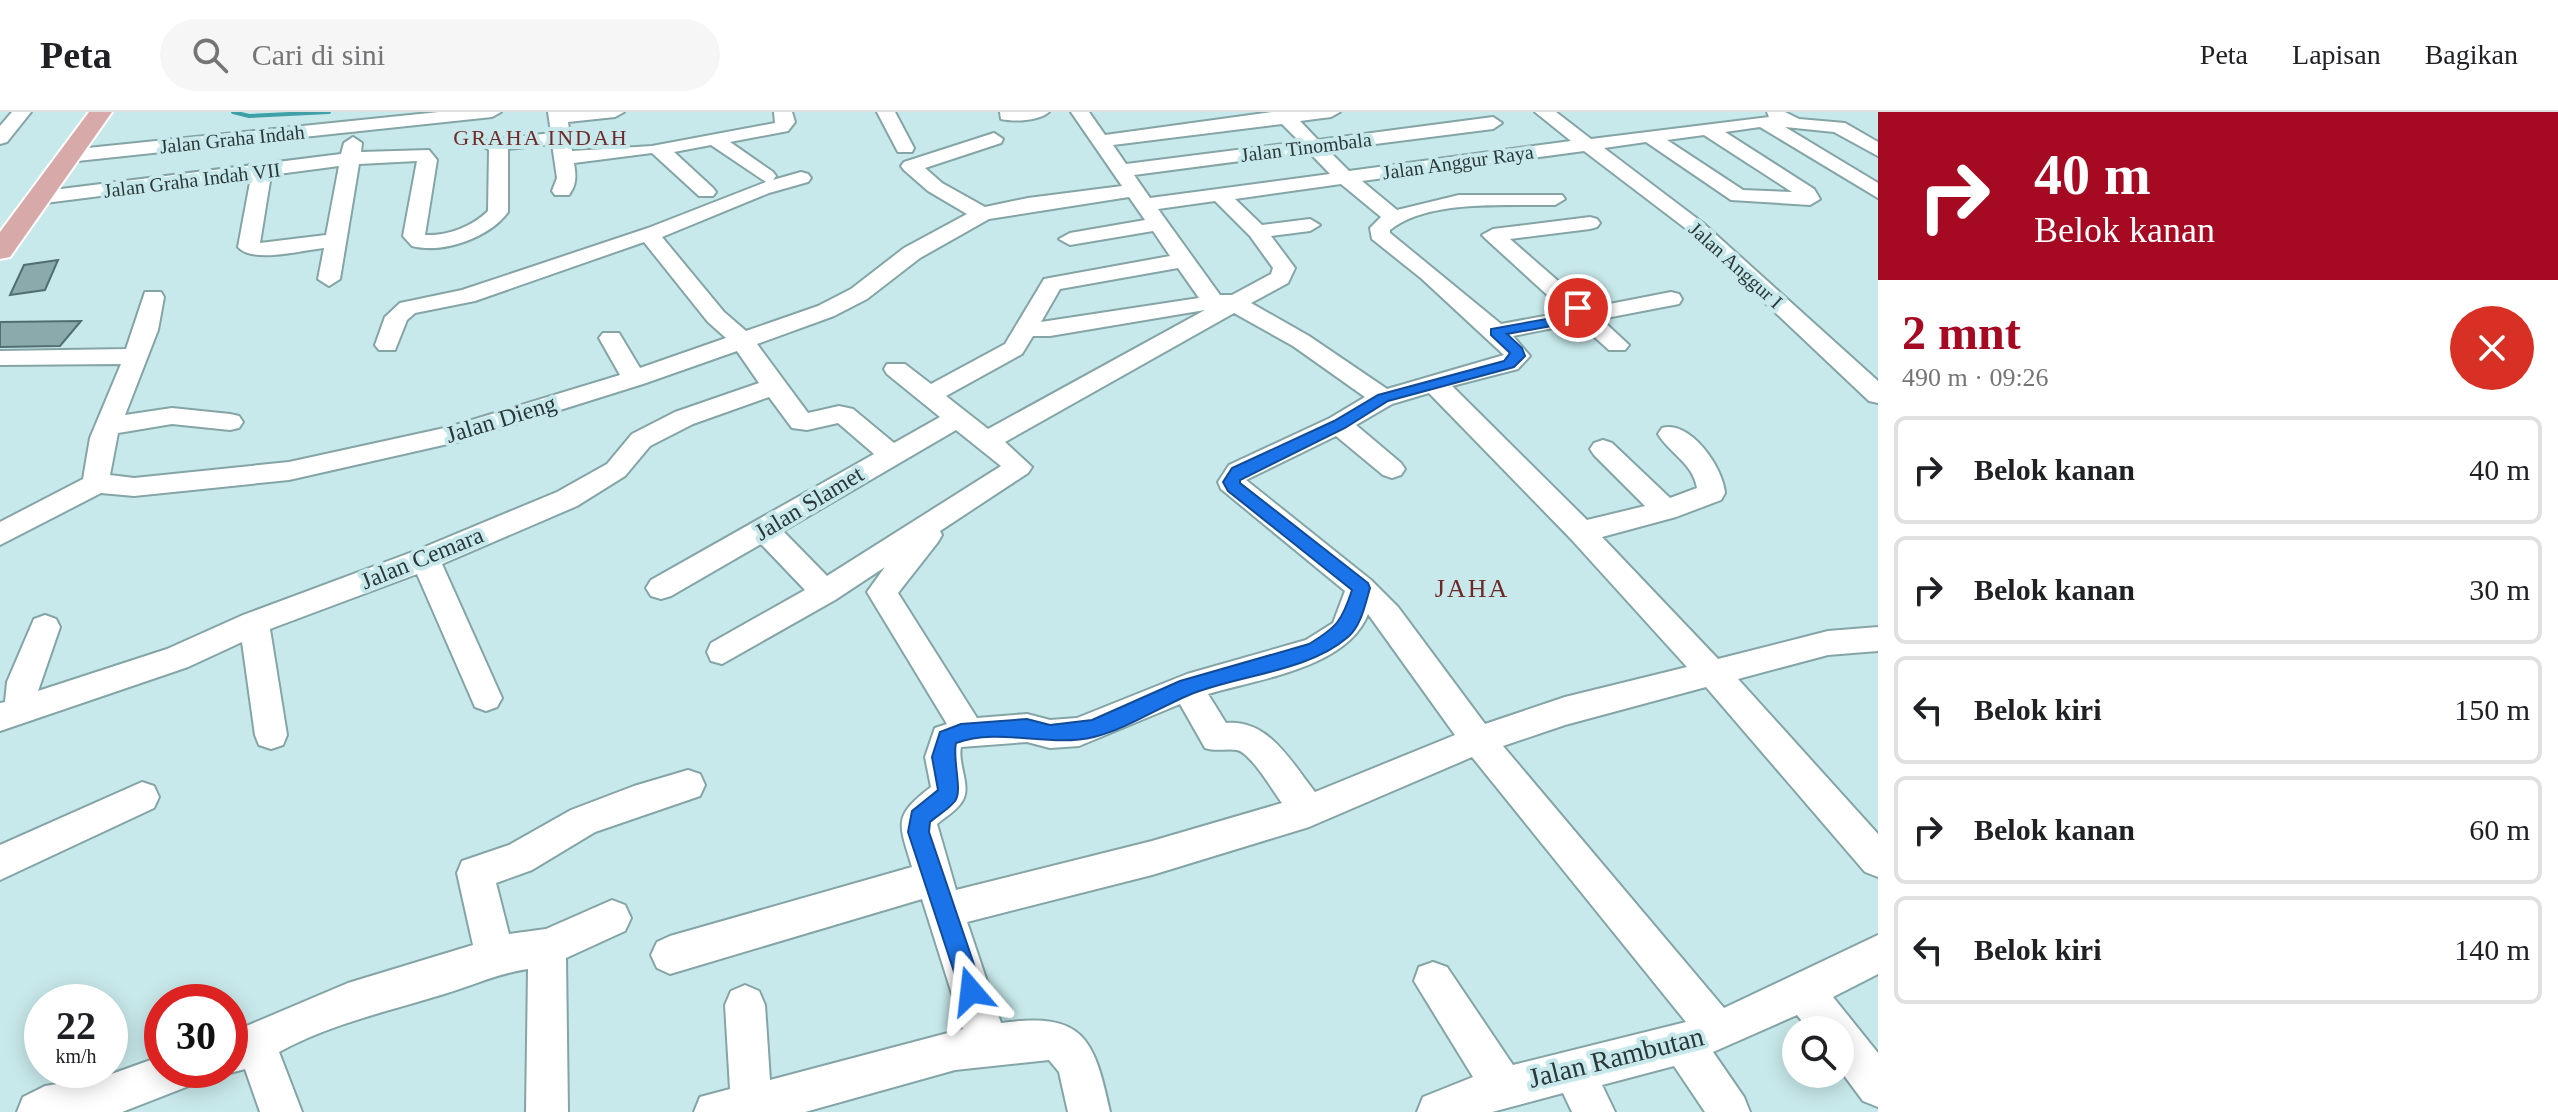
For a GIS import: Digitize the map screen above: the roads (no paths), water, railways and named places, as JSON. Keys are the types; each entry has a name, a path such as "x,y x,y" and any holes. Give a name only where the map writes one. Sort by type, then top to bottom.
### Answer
{"main road":[{"path":"0,251 101,112"}],"street":[{"path":"0,138 22,112"},
{"name":"Jalan Graha Indah","path":"68,156 492,112"},
{"path":"562,191 567,178 559,122 615,112"},
{"path":"563,158 717,141 785,125 783,112"},
{"path":"886,112 905,148"},
{"path":"1007,115 1040,112"},
{"path":"1080,112 1132,188 1222,302 1301,341 1383,398"},
{"path":"1100,141 1284,115 1331,112"},
{"name":"Jalan Anggur I","path":"1544,112 1696,227 1878,395"},
{"path":"1833,112 1877,139"},
{"path":"1284,115 1344,177 1395,216"},
{"name":"Jalan Anggur Raya","path":"1132,188 1219,194 1706,128 1732,117 1763,121 1772,118"},
{"path":"1486,118 1528,152"},
{"name":"Jalan Tinombala","path":"1132,188 1314,146 1486,118"},
{"path":"1772,118 1789,124 1836,127 1854,136"},
{"path":"1772,118 1798,142 1878,192"},
{"name":"Jalan Graha Indah VII","path":"37,198 348,162 357,158 426,155 414,236 419,242 431,243 481,228 494,219 498,212 495,145 559,122"},
{"path":"329,279 348,162 358,126"},
{"path":"1649,136 1738,196 1810,199 1807,193 1706,128"},
{"path":"1798,142 1854,136 1877,139"},
{"path":"982,214 935,187 911,166 994,139"},
{"path":"717,141 766,176"},
{"path":"115,188 137,149"},
{"path":"652,150 706,192"},
{"path":"262,172 249,247 255,250 335,240"},
{"path":"387,345 396,317 408,308 467,296 639,235 651,234 762,189 801,178"},
{"name":"Jalan Dieng","path":"97,483 134,487 324,466 452,435 634,379 826,311 859,294 912,253 982,214 1132,188"},
{"path":"987,441 1222,302 1280,278 1284,268 1257,232 1219,194"},
{"path":"1555,199 1459,201 1395,216 1377,231 1517,351 1515,361 1383,398 1339,424 1238,472 1231,482 1361,588 1395,626 1700,1037 1729,1112"},
{"path":"1590,223 1493,235 1617,345"},
{"path":"1070,239 1160,224"},
{"path":"1257,232 1310,225"},
{"path":"651,234 716,317 742,340 801,422 817,423 836,414 844,415 891,454"},
{"path":"929,395 1014,349 1052,284 1186,260"},
{"path":"0,535 97,483 95,474 99,456 146,330 153,297"},
{"path":"1496,332 1671,299"},
{"path":"1028,329 1050,329 1222,302"},
{"path":"611,338 634,379"},
{"path":"0,358 135,356"},
{"path":"722,652 825,592 1019,467 896,369"},
{"path":"1434,383 1581,532 1829,801 1878,860"},
{"name":"Jalan Cemara","path":"10,714 177,658 254,623 425,559 567,499 616,470 641,440 684,418 774,386"},
{"path":"110,426 172,416 230,422"},
{"name":"Jalan Slamet","path":"661,588 958,418"},
{"path":"1339,424 1392,469"},
{"path":"1581,532 1666,510 1711,493 1712,485 1705,470 1671,434"},
{"path":"1603,449 1666,510"},
{"path":"944,515 882,592 906,636 952,700 968,732"},
{"path":"765,530 825,592"},
{"path":"425,559 486,698"},
{"path":"988,1045 919,832 919,817 949,793 942,757 947,738 968,732 1027,728 1050,734 1079,732 1187,687 1315,650 1344,631 1352,618 1361,588"},
{"path":"254,623 271,735"},
{"path":"10,714 45,627"},
{"path":"670,955 940,894 1152,858 1309,811 1478,740 1565,711 1828,643 1878,639"},
{"path":"1187,687 1217,738 1239,736 1258,745 1309,811"},
{"path":"495,955 475,873 519,858 583,821 688,785"},
{"path":"0,863 142,797"},
{"path":"248,1046 308,1018 450,973 495,955 547,947 612,918"},
{"path":"547,947 547,1112"},
{"name":"Jalan Rambutan","path":"1438,1112 1503,1086 1700,1037 1878,954"},
{"path":"1433,981 1503,1086"},
{"path":"1803,991 1823,1016"},
{"path":"745,1005 739,1110 955,1050 1046,1037 1060,1042 1075,1057 1089,1112"},
{"path":"248,1053 260,1055 281,1112"},
{"path":"1854,1056 1878,1086"},
{"path":"1573,1070 1594,1112"},
{"path":"38,1112 45,1107 106,1097 144,1083"}],"waterway":[{"path":"233,112 249,116 329,112"}],"district":[{"name":"GRAHA INDAH","path":"541,137"},
{"name":"JAHA","path":"1472,588"}]}
